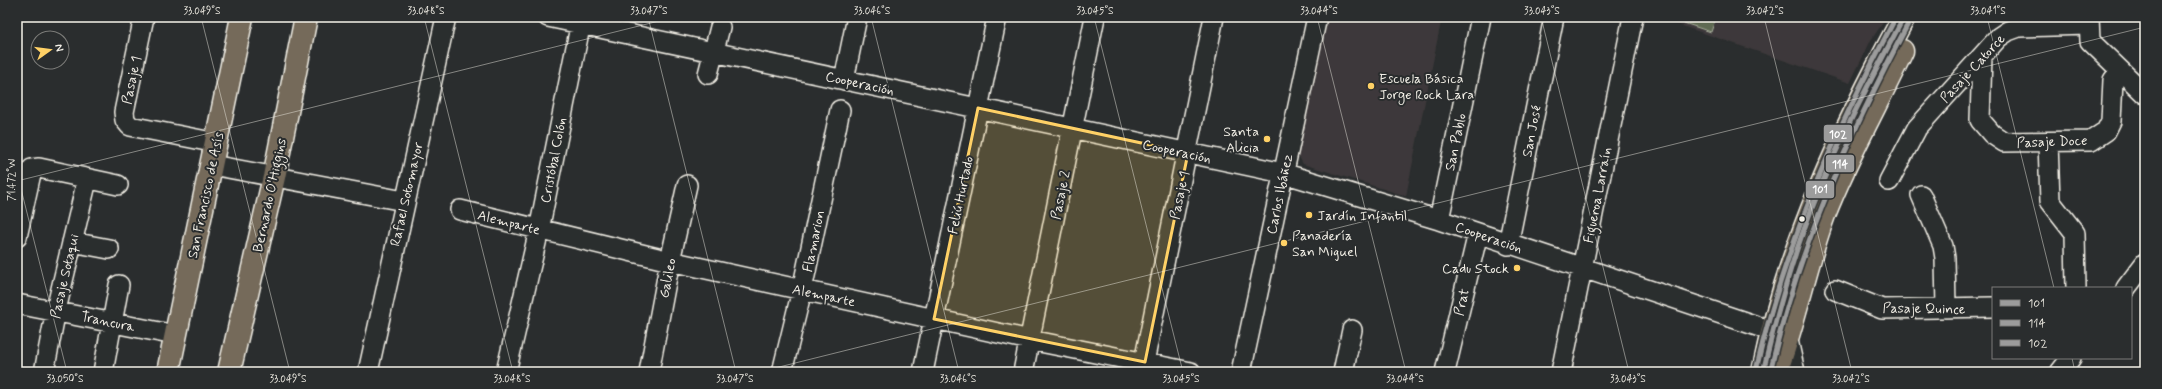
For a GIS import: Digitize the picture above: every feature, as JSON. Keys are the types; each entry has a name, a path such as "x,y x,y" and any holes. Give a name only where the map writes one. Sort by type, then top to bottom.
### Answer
{"main road":[{"name":"San Francisco de Asís","path":"168,372 217,143 242,17"},
{"name":"Bernardo O'Higgins","path":"229,372 274,177 306,17"},
{"path":"1776,372 1801,238 1821,183 1848,122 1904,17"},
{"path":"1763,372 1784,331 1827,209 1853,148 1918,17"}],"street":[{"name":"Pasaje 1","path":"144,17 124,112 125,120 130,126 217,143"},
{"name":"Rafael Sotomayor","path":"368,372 404,201 446,17"},
{"name":"Cooperación","path":"548,17 582,20 714,52 1283,173 1439,220 1508,245 1784,331"},
{"path":"844,80 857,17"},
{"name":"Feliú Hurtado","path":"923,372 997,17"},
{"name":"Pasaje 2","path":"1023,372 1074,129 1095,17"},
{"name":"Pasaje 1","path":"1144,367 1214,17"},
{"name":"Carlos Ibáñez","path":"1241,372 1317,17"},
{"name":"San Pablo","path":"1439,220 1481,17"},
{"name":"San José","path":"1508,245 1554,17"},
{"name":"Figueroa Larraín","path":"1561,372 1633,17"},
{"name":"Cristóbal Colón","path":"506,372 539,230 582,20"},
{"path":"2088,21 2090,41 2145,94"},
{"name":"Pasaje Catorce","path":"1889,181 1916,128 1999,37 2008,31 2019,28 2088,21"},
{"path":"708,74 720,27"},
{"name":"Pasaje Doce","path":"1982,56 1980,120 1992,134 2004,142 2091,141 2106,131 2111,121 2113,80 2120,71"},
{"name":"Flamarion","path":"782,372 802,290 840,110"},
{"path":"2048,142 2050,201 2075,233 2076,287"},
{"path":"212,166 404,201"},
{"path":"17,237 32,169 39,168 87,180 118,185"},
{"name":"Pasaje Sotaqui","path":"44,372 56,310 87,180"},
{"name":"Galileo","path":"648,372 687,185"},
{"path":"1921,195 1943,246 1945,258 1946,308"},
{"name":"Alemparte","path":"460,210 670,261 1030,340 1144,367 1191,372"},
{"name":"Prat","path":"1445,372 1478,233"},
{"path":"72,242 109,249"},
{"path":"2127,287 2145,263"},
{"path":"103,372 119,285"},
{"name":"Pasaje Quince","path":"1835,290 1882,309 1992,308"},
{"name":"Trancura","path":"17,304 56,310 175,335"},
{"path":"1343,372 1352,330"},
{"path":"1784,331 1795,372"},
{"path":"2060,372 2070,359"}],"highlighted area":[{"path":"978,108 1188,153 1145,362 934,319"}],"shaded area":[{"name":"Escuela Básica Jorge Rock Lara","path":"1328,17 1442,17 1406,196 1303,164 1298,155"},
{"path":"1656,17 1887,17 1871,40 1850,83"}],"green space":[{"path":"1666,17 1716,17 1711,32"}],"transit line":[{"name":"102","path":"1756,370 1782,277 1797,232 1814,189 1852,103 1896,17"},
{"name":"101","path":"1763,372 1776,320 1796,252 1824,179 1849,124 1904,17"},
{"name":"114","path":"1770,372 1796,279 1828,192 1866,106 1910,20"}],"place":[{"name":"Escuela Básica Jorge Rock Lara","path":"1371,86"},
{"name":"Santa Alicia","path":"1267,139"},
{"name":"Jardín Infantil","path":"1309,215"},
{"name":"Panadería San Miguel","path":"1284,243"},
{"name":"Cadu Stock","path":"1517,268"}]}
